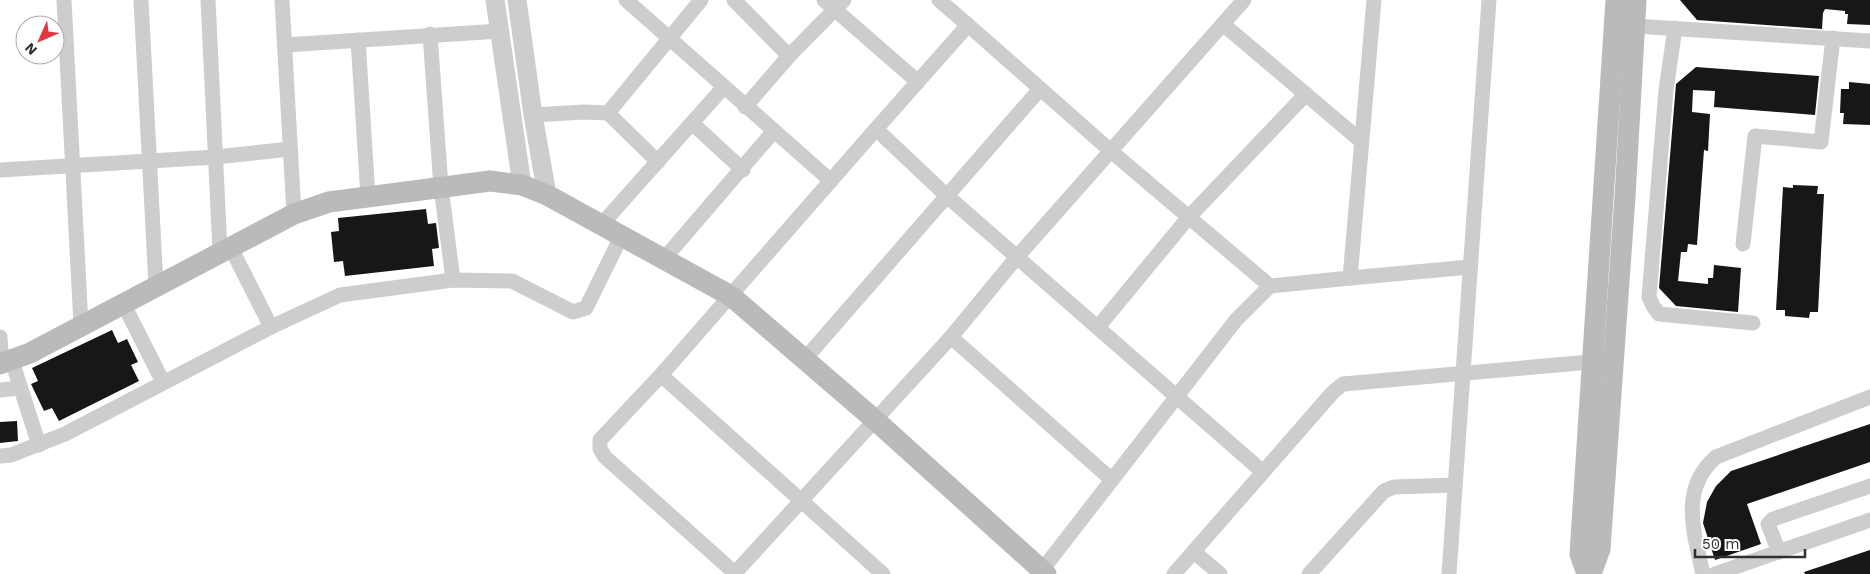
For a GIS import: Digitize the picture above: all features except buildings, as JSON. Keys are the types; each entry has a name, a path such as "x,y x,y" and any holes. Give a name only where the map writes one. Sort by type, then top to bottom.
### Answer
{"main road":[{"path":"1587,574 1580,554 1602,361 1625,197 1622,67 1616,0"},
{"path":"1622,67 1634,26 1636,0"},
{"path":"5,363 81,326 294,214 329,202 490,180 522,185 547,195 602,224 731,296 876,420 1042,573"},
{"path":"1591,574 1600,549 1602,361"}],"street":[{"path":"64,0 81,326"},
{"path":"141,0 156,286"},
{"path":"208,0 216,157 225,249 270,327"},
{"path":"282,0 294,214"},
{"path":"495,0 522,185"},
{"path":"517,0 533,115 547,195"},
{"path":"626,0 723,88 831,181"},
{"path":"608,113 701,0"},
{"path":"734,0 789,56"},
{"path":"939,0 1188,218 1270,286"},
{"path":"968,25 662,375 600,440 600,449 605,457 736,574 951,337 1017,257 1112,152 1244,0"},
{"path":"1350,278 1359,193 1361,141 1374,0"},
{"path":"1449,574 1489,0"},
{"path":"745,107 834,3 918,82"},
{"path":"1224,25 1361,141"},
{"path":"1634,26 1870,41"},
{"path":"1675,28 1666,90 1649,297 1652,306 1660,314 1753,323"},
{"path":"285,45 430,34 500,31"},
{"path":"430,34 442,187 452,280"},
{"path":"1743,244 1756,136 1822,142 1833,38"},
{"path":"358,40 368,197"},
{"path":"602,224 723,88"},
{"path":"804,360 1040,89"},
{"path":"1098,328 1188,218 1306,94"},
{"path":"533,115 584,112 608,113 658,162"},
{"path":"692,123 743,170"},
{"path":"876,129 947,196 1263,472"},
{"path":"664,258 743,170 773,132"},
{"path":"0,170 216,157 290,149"},
{"path":"0,456 10,455 65,434 270,327 340,295 452,280 512,281 573,312 581,311 586,308 622,235"},
{"path":"1042,573 1236,320 1270,286 1470,267"},
{"path":"123,303 163,382"},
{"path":"0,337 5,363 20,388 39,445"},
{"path":"951,337 1112,480"},
{"path":"1174,574 1333,392 1343,384 1602,361"},
{"path":"662,375 883,574"},
{"path":"0,390 20,388"},
{"path":"1703,574 1691,517 1696,484 1708,465 1716,457 1870,397"},
{"path":"1309,574 1384,491 1394,487 1454,485"},
{"path":"1779,552 1768,524 1773,519 1870,486"},
{"path":"1716,574 1870,520"},
{"path":"1194,552 1220,574"}]}
